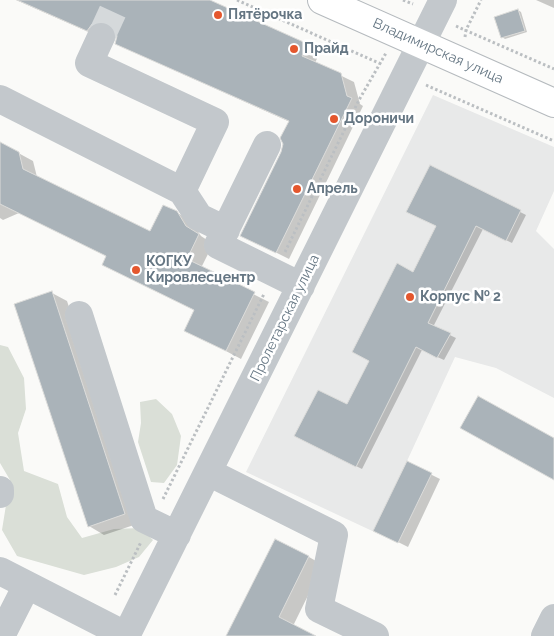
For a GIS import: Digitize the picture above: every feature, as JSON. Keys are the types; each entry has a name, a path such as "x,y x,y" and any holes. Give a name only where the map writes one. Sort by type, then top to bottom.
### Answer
{"main road":[{"name":"Владимирская улица","path":"322,0 554,103"}],"street":[{"name":"Пролетарская улица","path":"127,636 422,44 446,11"},
{"path":"101,38 89,63 215,122 182,191"},
{"path":"0,99 182,191 199,217 226,230"},
{"path":"267,145 218,245 301,286"},
{"path":"78,315 144,519 177,535"},
{"path":"208,472 334,535 320,609 375,636"},
{"path":"0,571 127,636"},
{"path":"1,636 27,585"},
{"path":"545,636 554,618"}],"path":[{"path":"237,0 381,64"},
{"path":"403,0 413,4 409,8"},
{"path":"465,37 466,30 481,0"},
{"path":"446,11 466,30 554,69"},
{"path":"115,595 359,100 381,64 387,50"},
{"path":"427,86 435,80"},
{"path":"421,83 554,141"}],"shaded area":[{"path":"433,95 554,147 554,191 536,231 554,249 554,398 496,368 455,357 407,461 432,473 398,543 246,472"},
{"path":"0,345 8,347 24,378 26,409 18,433 24,471 58,484 67,517 82,538 114,529 141,528 153,540 139,557 116,567 84,575 17,556 2,530 10,480 0,463"},
{"path":"156,399 172,414 181,436 177,465 164,483 151,482 138,442 141,423 140,402"}],"building":[{"path":"17,0 210,0 308,44 302,56 341,73 347,96 352,98 276,253 240,236 281,152 283,144 280,138 289,121 115,44 117,36 114,28 107,23 99,22 92,24 87,31"},
{"path":"518,9 525,31 501,38 494,17"},
{"path":"0,142 19,152 23,169 150,231 163,205 177,211 186,226 199,234 187,259 255,292 226,351 184,331 194,310 102,265 106,256 0,204"},
{"name":"Корпус № 2","path":"430,165 521,210 506,241 476,226 428,323 451,333 437,358 416,347 356,467 294,436 318,390 347,404 369,361 352,352 397,263 413,272 436,226 406,212"},
{"path":"52,291 125,514 88,527 14,304"},
{"path":"478,396 554,438 554,480 460,428"},
{"path":"407,461 432,473 398,543 373,531"},
{"path":"275,539 309,556 279,617 316,636 226,636"}],"tunnel":[{"path":"101,37 118,0"}],"place":[{"name":"Пятёрочка","path":"218,15"},
{"name":"Прайд","path":"294,49"},
{"name":"Дороничи","path":"334,119"},
{"name":"Апрель","path":"297,189"},
{"name":"КОГКУ Кировлесцентр","path":"136,270"},
{"name":"Корпус № 2","path":"410,297"}]}
